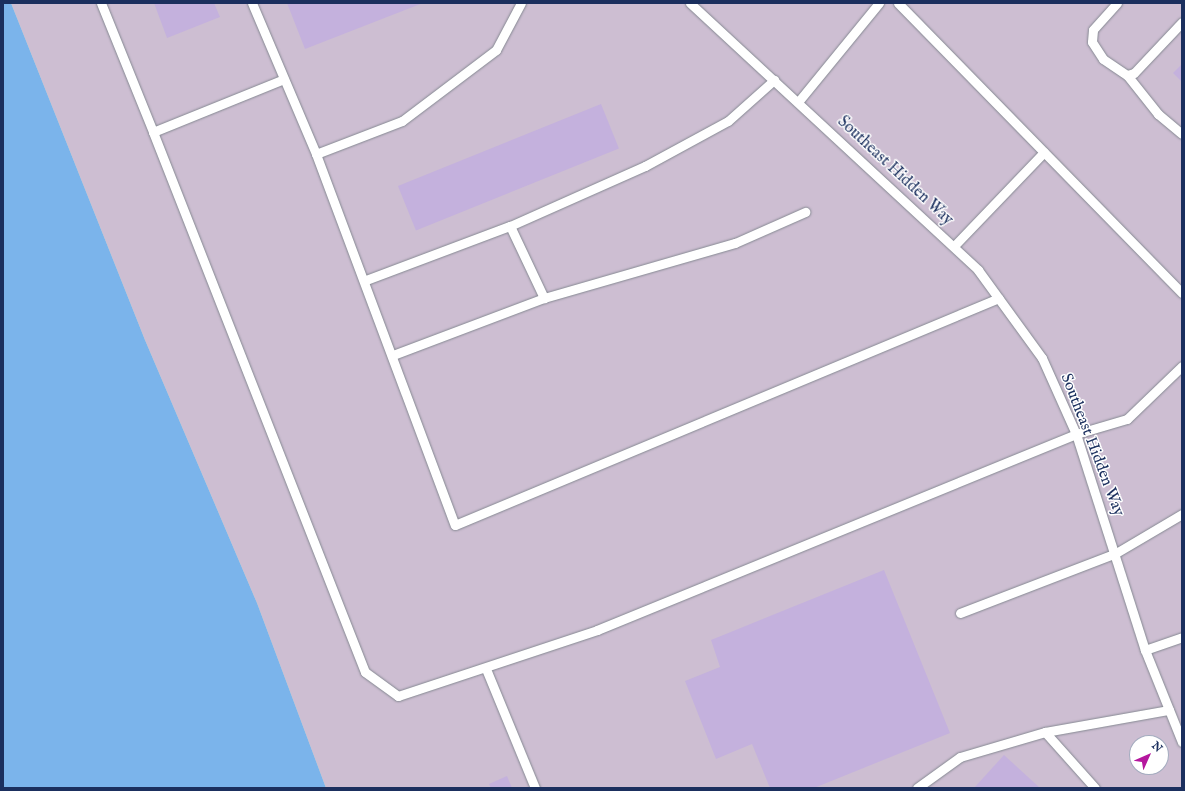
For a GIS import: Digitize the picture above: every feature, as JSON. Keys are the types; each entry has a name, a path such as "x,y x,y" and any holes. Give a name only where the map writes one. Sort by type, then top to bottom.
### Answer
{"lane":[{"path":"102,3 365,672 398,696 486,669 597,630 1076,434 1127,419 1182,366"},
{"path":"252,3 316,154 366,280 455,525 999,298"},
{"path":"316,154 402,121 496,50 521,3"},
{"name":"Southeast Hidden Way","path":"690,3 954,246 978,270 1042,358 1076,434 1116,553 1145,650 1182,742"},
{"path":"798,102 879,3"},
{"path":"898,3 1182,293"},
{"path":"1117,3 1093,30 1092,42 1103,59 1126,75 1158,114 1182,134"},
{"path":"1126,75 1134,73 1182,22"},
{"path":"153,132 284,79"},
{"path":"366,280 510,226 697,140 728,121 774,80"},
{"path":"954,246 1044,152"},
{"path":"393,355 544,298 735,243 805,212"},
{"path":"510,226 544,298"},
{"path":"960,613 1116,553 1182,514"},
{"path":"1145,650 1182,637"},
{"path":"486,669 535,788"},
{"path":"917,788 960,757 1045,732 1169,710"},
{"path":"1045,732 1095,788"}],"shaded area":[{"path":"11,3 1182,3 1182,788 326,788 257,603 145,340"}],"water":[{"path":"3,3 11,3 145,340 257,603 326,788 3,788"}],"building":[{"path":"154,3 214,3 220,17 167,38"},
{"path":"287,3 423,3 305,49"},
{"path":"1182,64 1182,82 1173,73"},
{"path":"601,104 619,149 416,231 398,186"},
{"path":"884,570 950,733 814,788 770,788 752,744 716,759 685,681 720,667 711,640"},
{"path":"1004,755 1040,788 974,788"},
{"path":"507,776 512,788 491,788 489,784"}]}
